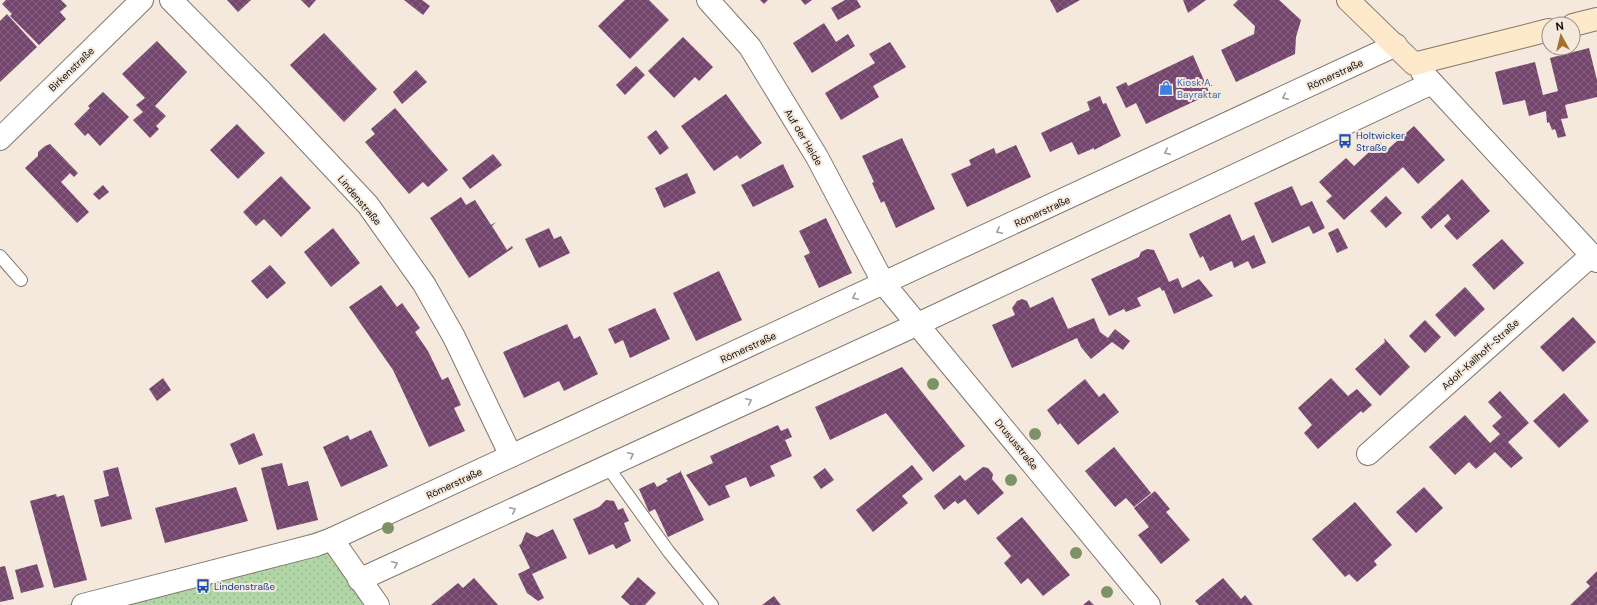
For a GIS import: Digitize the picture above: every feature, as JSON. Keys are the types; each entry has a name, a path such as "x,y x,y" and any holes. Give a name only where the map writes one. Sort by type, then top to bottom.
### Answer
{"street":[{"name":"Birkenstraße","path":"0,139 142,0"},
{"name":"Lindenstraße","path":"171,0 261,91 368,205 428,291 454,337 511,456"},
{"name":"Auf der Heide","path":"708,0 750,47 817,157 884,284"},
{"path":"1348,0 1396,45 1594,258"},
{"path":"1581,23 1597,19"},
{"path":"1414,64 1541,32"},
{"name":"Römerstraße","path":"83,605 316,545 332,539 1396,45"},
{"path":"359,580 918,324 1432,83"},
{"name":"Adolf-Kallhoff-Straße","path":"1368,454 1594,258"},
{"name":"Drususstraße","path":"884,284 1149,605"},
{"path":"332,539 359,580 378,605"}],"lane":[{"path":"0,256 22,280"},
{"path":"607,466 668,552 712,605"}],"green space":[{"path":"332,527 378,605 67,605"}],"building":[{"path":"6,0 61,0 67,6 60,12 66,19 39,45 10,16 12,14 2,4"},
{"path":"227,0 251,0 238,12"},
{"path":"301,0 316,0 309,8"},
{"path":"404,0 422,0 430,6 423,15"},
{"path":"625,0 649,0 669,20 630,59 598,26"},
{"path":"760,0 768,0 764,4"},
{"path":"801,0 812,0 805,5"},
{"path":"845,0 857,0 861,7 838,20 831,8"},
{"path":"1050,0 1080,0 1057,13"},
{"path":"1183,0 1206,0 1188,13"},
{"path":"1238,0 1279,0 1301,20 1296,37 1295,54 1236,82 1221,50 1254,34 1255,26 1233,5"},
{"path":"7,14 37,47 0,82 0,21"},
{"path":"824,23 836,42 848,34 855,46 812,73 793,43"},
{"path":"324,33 377,89 344,122 290,65"},
{"path":"683,37 713,67 699,81 695,77 674,98 648,71"},
{"path":"157,41 187,72 155,106 166,116 156,126 159,129 150,138 133,120 143,112 136,105 145,98 122,74"},
{"path":"890,42 906,67 873,86 879,97 841,120 825,93 875,63 869,54"},
{"path":"1589,48 1597,80 1597,97 1565,105 1568,118 1561,119 1566,136 1558,138 1555,129 1552,130 1549,122 1547,123 1546,111 1529,116 1525,100 1503,105 1495,72 1535,62 1543,95 1558,91 1550,58 1558,56 1581,56 1581,50"},
{"path":"1193,55 1210,94 1146,124 1136,103 1126,108 1116,87 1126,82 1128,86"},
{"path":"636,66 645,75 625,95 616,85"},
{"path":"416,70 427,82 402,104 393,92"},
{"path":"103,92 129,117 100,146 88,133 85,136 74,124 90,108 88,106"},
{"path":"726,94 762,143 740,159 737,155 714,171 681,126"},
{"path":"1100,96 1103,104 1106,103 1121,136 1094,150 1094,148 1078,155 1072,142 1050,152 1041,133 1090,110 1087,102"},
{"path":"395,108 448,170 428,187 423,182 409,194 365,142 375,134 371,129"},
{"path":"237,124 265,153 238,179 210,150"},
{"path":"1414,126 1445,160 1418,184 1403,167 1344,220 1326,201 1332,196 1319,182 1346,158 1354,166 1380,142 1387,150"},
{"path":"656,130 669,148 660,155 647,137"},
{"path":"902,138 935,209 896,228 884,201 881,203 872,183 874,182 862,156"},
{"path":"50,144 78,173 74,177 70,173 61,182 89,212 77,223 25,168 38,156 38,152"},
{"path":"1016,145 1031,177 967,207 951,174 971,165 969,160 994,148 996,154"},
{"path":"493,154 502,165 470,189 462,178"},
{"path":"783,164 794,187 753,207 741,185"},
{"path":"687,173 696,193 664,208 655,188"},
{"path":"281,176 311,208 281,237 264,219 256,226 243,212"},
{"path":"1462,179 1490,211 1457,240 1444,226 1451,219 1448,214 1431,229 1421,217"},
{"path":"103,185 109,192 99,200 93,194"},
{"path":"1292,186 1301,206 1312,201 1325,228 1313,234 1309,226 1272,243 1254,203"},
{"path":"1386,196 1402,213 1386,228 1370,211"},
{"path":"461,197 466,205 475,200 491,225 496,222 492,226 507,250 512,246 513,248 469,278 430,218"},
{"path":"1230,214 1242,241 1254,235 1266,263 1252,269 1248,261 1234,268 1232,261 1210,271 1203,256 1200,258 1189,234"},
{"path":"826,218 852,273 819,288 804,256 810,253 799,231"},
{"path":"333,228 360,263 331,287 304,252"},
{"path":"549,228 554,239 561,236 570,253 539,268 525,239"},
{"path":"1338,228 1348,248 1337,253 1328,233"},
{"path":"1502,239 1524,263 1494,290 1472,265"},
{"path":"1147,249 1154,250 1169,282 1178,278 1182,288 1199,279 1213,296 1174,314 1164,290 1162,291 1160,287 1137,298 1141,306 1126,312 1124,309 1109,316 1091,279 1139,257 1141,252"},
{"path":"270,265 286,283 267,299 251,281"},
{"path":"719,271 742,320 696,341 673,293"},
{"path":"381,285 397,307 402,303 420,328 415,332 428,351 442,380 448,377 461,405 454,408 465,431 429,447 393,370 349,307"},
{"path":"1465,287 1485,309 1455,337 1435,315"},
{"path":"1053,297 1068,329 1094,318 1100,332 1108,338 1115,329 1130,341 1123,350 1112,342 1091,359 1081,347 1077,338 1012,368 992,325 1015,315 1012,308 1017,301 1022,299 1027,301 1030,308"},
{"path":"655,308 670,339 630,358 623,340 615,344 608,329"},
{"path":"1573,317 1596,342 1563,372 1540,347"},
{"path":"1425,320 1441,337 1425,353 1409,336"},
{"path":"567,324 574,339 580,336 598,374 564,391 559,381 524,398 503,352"},
{"path":"1384,338 1410,367 1380,396 1355,369 1385,342"},
{"path":"902,367 965,446 933,472 886,413 830,440 815,407"},
{"path":"163,378 171,390 157,401 149,389"},
{"path":"1331,378 1348,396 1357,389 1372,405 1363,413 1361,411 1318,449 1304,433 1312,425 1298,408"},
{"path":"1085,379 1099,397 1104,393 1119,412 1078,445 1060,423 1058,425 1047,410"},
{"path":"1500,391 1529,423 1508,442 1523,458 1511,468 1495,452 1476,469 1469,462 1455,475 1429,447 1465,415 1490,443 1500,434 1492,426 1502,417 1488,402"},
{"path":"1564,393 1589,421 1559,448 1533,421"},
{"path":"778,425 781,431 788,428 792,437 785,440 792,456 770,466 775,476 750,487 746,477 725,486 730,497 709,506 686,475 713,463 710,456"},
{"path":"371,430 388,466 341,487 323,447 348,435 350,440"},
{"path":"254,433 263,455 239,465 230,444"},
{"path":"1114,447 1151,493 1134,507 1126,498 1115,507 1085,471"},
{"path":"282,463 288,486 308,481 318,520 277,530 261,468"},
{"path":"912,465 923,479 902,496 908,503 873,532 856,510"},
{"path":"118,467 132,519 101,527 94,500 109,496 103,471"},
{"path":"983,467 988,468 993,474 992,479 1004,493 978,515 965,499 958,504 955,501 944,510 934,496 960,475 965,481"},
{"path":"825,468 834,480 821,489 813,477"},
{"path":"680,470 704,520 668,537 655,509 649,512 639,489 654,482 657,487 668,481 666,479 680,472"},
{"path":"236,487 248,521 165,543 155,508"},
{"path":"1424,487 1443,508 1416,533 1396,512"},
{"path":"1155,491 1170,509 1166,512 1190,540 1161,564 1138,535 1149,527 1134,508"},
{"path":"56,494 57,497 64,495 87,580 54,588 30,501"},
{"path":"606,500 614,501 618,510 623,508 629,521 624,523 631,541 616,549 613,544 589,555 573,519 599,507"},
{"path":"1355,502 1392,545 1374,561 1377,565 1357,582 1349,574 1345,577 1312,539"},
{"path":"1022,517 1070,575 1043,596 1028,578 1021,584 1004,563 1011,556 996,538"},
{"path":"553,529 567,558 532,574 544,598 538,601 527,593 518,574 530,568 519,545 521,544 526,532 537,537"},
{"path":"37,564 44,587 21,593 15,570"},
{"path":"5,566 14,599 0,602 0,567"},
{"path":"1597,571 1597,605 1570,605 1590,586 1586,582"},
{"path":"638,577 656,593 645,605 630,605 621,597"},
{"path":"474,578 498,605 431,605 458,583 463,588"},
{"path":"1223,578 1241,599 1245,595 1253,605 1199,605 1195,601"},
{"path":"774,596 781,605 762,605"},
{"path":"1089,600 1094,605 1083,605"}],"place":[{"name":"Kiosk A. Bayraktar","path":"1166,88"},
{"name":"Holtwicker Straße","path":"1345,141"},
{"name":"Lindenstraße","path":"203,586"}]}
